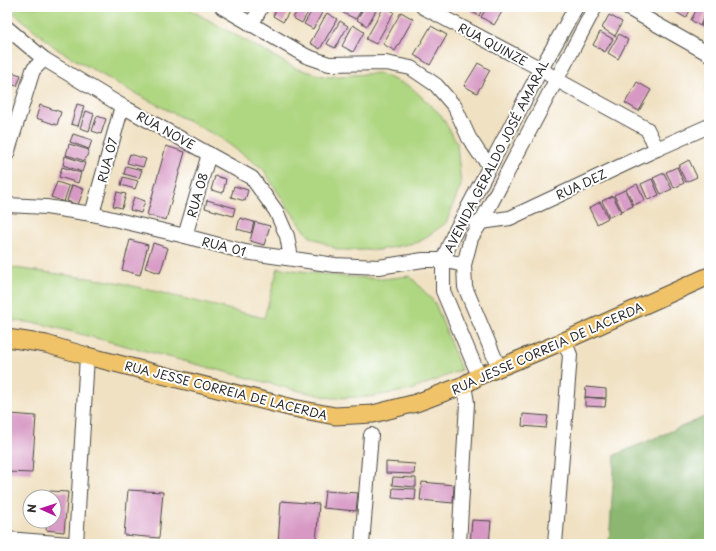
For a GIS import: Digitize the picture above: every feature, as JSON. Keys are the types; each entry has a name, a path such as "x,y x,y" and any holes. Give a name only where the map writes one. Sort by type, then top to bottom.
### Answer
{"main road":[{"name":"RUA JESSE CORREIA DE LACERDA","path":"7,338 46,344 293,408 334,416 373,414 416,404 464,385 479,376 564,341 709,276"}],"street":[{"path":"222,7 306,56 329,64 386,63 411,68 436,85 454,107 472,143 490,165"},
{"path":"251,25 261,7"},
{"name":"RUA QUINZE","path":"424,7 541,69 556,80"},
{"name":"AVENIDA GERALDO JOSÉ AMARAL","path":"479,376 443,291 443,260 452,236 541,69 576,7"},
{"name":"AVENIDA GERALDO JOSÉ AMARAL","path":"499,368 465,287 464,265 471,238 481,222 595,7"},
{"path":"626,7 709,54"},
{"name":"RUA NOVE","path":"7,28 44,59 122,106 252,178 276,211 287,236 291,258"},
{"path":"7,154 33,70 44,59"},
{"path":"556,80 647,129 657,148"},
{"name":"RUA 07","path":"92,214 122,106"},
{"name":"RUA DEZ","path":"452,236 481,222 510,218 657,148 709,126"},
{"name":"RUA 08","path":"185,236 209,154"},
{"name":"RUA 01","path":"7,205 46,207 92,214 245,252 334,265 379,267 423,260 443,260 464,265"},
{"path":"555,544 570,356 564,341"},
{"path":"76,544 88,356"},
{"path":"459,544 468,403 464,385"},
{"path":"362,544 371,435"},
{"path":"7,539 70,544"}],"green space":[{"path":"7,7 185,7 295,68 327,77 378,73 411,87 441,115 457,143 461,185 446,223 419,242 379,250 339,250 309,236 288,208 263,169 219,137 127,89 57,49"},
{"path":"7,267 117,282 264,318 278,268 338,276 383,279 410,276 435,303 461,370 411,390 368,397 332,398 291,389 42,324 7,320"},
{"path":"709,415 709,544 609,544 615,455"}],"building":[{"path":"278,7 292,7 283,22 273,16"},
{"path":"299,7 311,7 302,23 293,18"},
{"path":"314,7 317,7 323,11 313,29 304,24"},
{"path":"333,7 345,7 342,12"},
{"path":"347,7 363,7 356,19 343,13"},
{"path":"364,7 378,7 367,26 357,20"},
{"path":"384,7 394,12 376,44 366,39"},
{"path":"471,7 483,7 479,16 469,10"},
{"path":"487,7 505,7 494,25 481,17"},
{"path":"677,7 692,7 686,18 674,11"},
{"path":"698,7 709,7 700,26 691,20"},
{"path":"401,12 413,19 395,51 383,44"},
{"path":"709,12 709,31 701,26"},
{"path":"327,13 337,19 320,49 310,43"},
{"path":"609,15 622,22 615,36 602,28"},
{"path":"340,21 348,26 335,48 327,44"},
{"path":"353,25 364,32 353,52 342,46"},
{"path":"431,26 447,35 430,65 414,55"},
{"path":"600,32 613,39 605,52 593,45"},
{"path":"619,34 628,40 618,59 608,53"},
{"path":"478,63 490,70 477,93 464,86"},
{"path":"7,71 21,75 17,86 7,83"},
{"path":"637,82 651,90 639,111 625,103"},
{"path":"709,82 709,90 705,88"},
{"path":"77,104 84,106 78,126 71,124"},
{"path":"40,105 61,112 57,125 36,118"},
{"path":"86,111 94,114 89,131 80,128"},
{"path":"97,116 106,119 101,134 92,131"},
{"path":"73,134 92,140 89,149 70,142"},
{"path":"69,144 89,150 85,161 66,155"},
{"path":"166,146 185,152 166,220 147,215"},
{"path":"130,154 146,159 143,167 127,163"},
{"path":"65,156 85,163 82,172 63,165"},
{"path":"689,160 697,177 686,182 678,166"},
{"path":"126,166 142,170 139,178 124,174"},
{"path":"62,167 81,173 78,183 59,177"},
{"path":"677,167 684,183 674,188 666,172"},
{"path":"664,173 672,189 661,194 653,178"},
{"path":"215,176 226,179 223,193 211,190"},
{"path":"123,177 138,181 135,189 121,185"},
{"path":"652,179 659,195 648,200 641,184"},
{"path":"57,182 69,186 64,202 51,197"},
{"path":"637,184 645,200 634,205 626,189"},
{"path":"72,185 84,189 78,205 67,201"},
{"path":"234,186 248,190 245,201 231,197"},
{"path":"625,190 633,206 622,211 614,195"},
{"path":"117,192 126,194 122,208 113,206"},
{"path":"613,196 621,212 609,217 602,201"},
{"path":"134,197 145,201 141,213 130,210"},
{"path":"207,200 235,208 233,216 205,208"},
{"path":"600,202 608,218 597,224 589,208"},
{"path":"240,218 254,222 251,233 237,229"},
{"path":"255,222 270,226 264,245 250,241"},
{"path":"130,240 148,245 140,275 122,270"},
{"path":"153,243 168,248 160,273 145,268"},
{"path":"586,387 606,389 606,398 585,397"},
{"path":"585,397 606,399 605,407 585,406"},
{"path":"10,414 36,416 32,473 7,472"},
{"path":"523,414 548,416 546,428 522,426"},
{"path":"386,462 415,464 414,474 386,473"},
{"path":"393,477 416,478 416,487 392,485"},
{"path":"422,482 454,485 453,503 420,500"},
{"path":"393,488 416,489 415,500 392,498"},
{"path":"128,490 163,492 159,538 124,535"},
{"path":"325,491 358,493 356,511 323,508"},
{"path":"62,492 68,492 64,532 46,530 62,529"},
{"path":"281,501 319,504 316,544 278,544"},
{"path":"472,520 491,521 489,544 470,544"}]}
